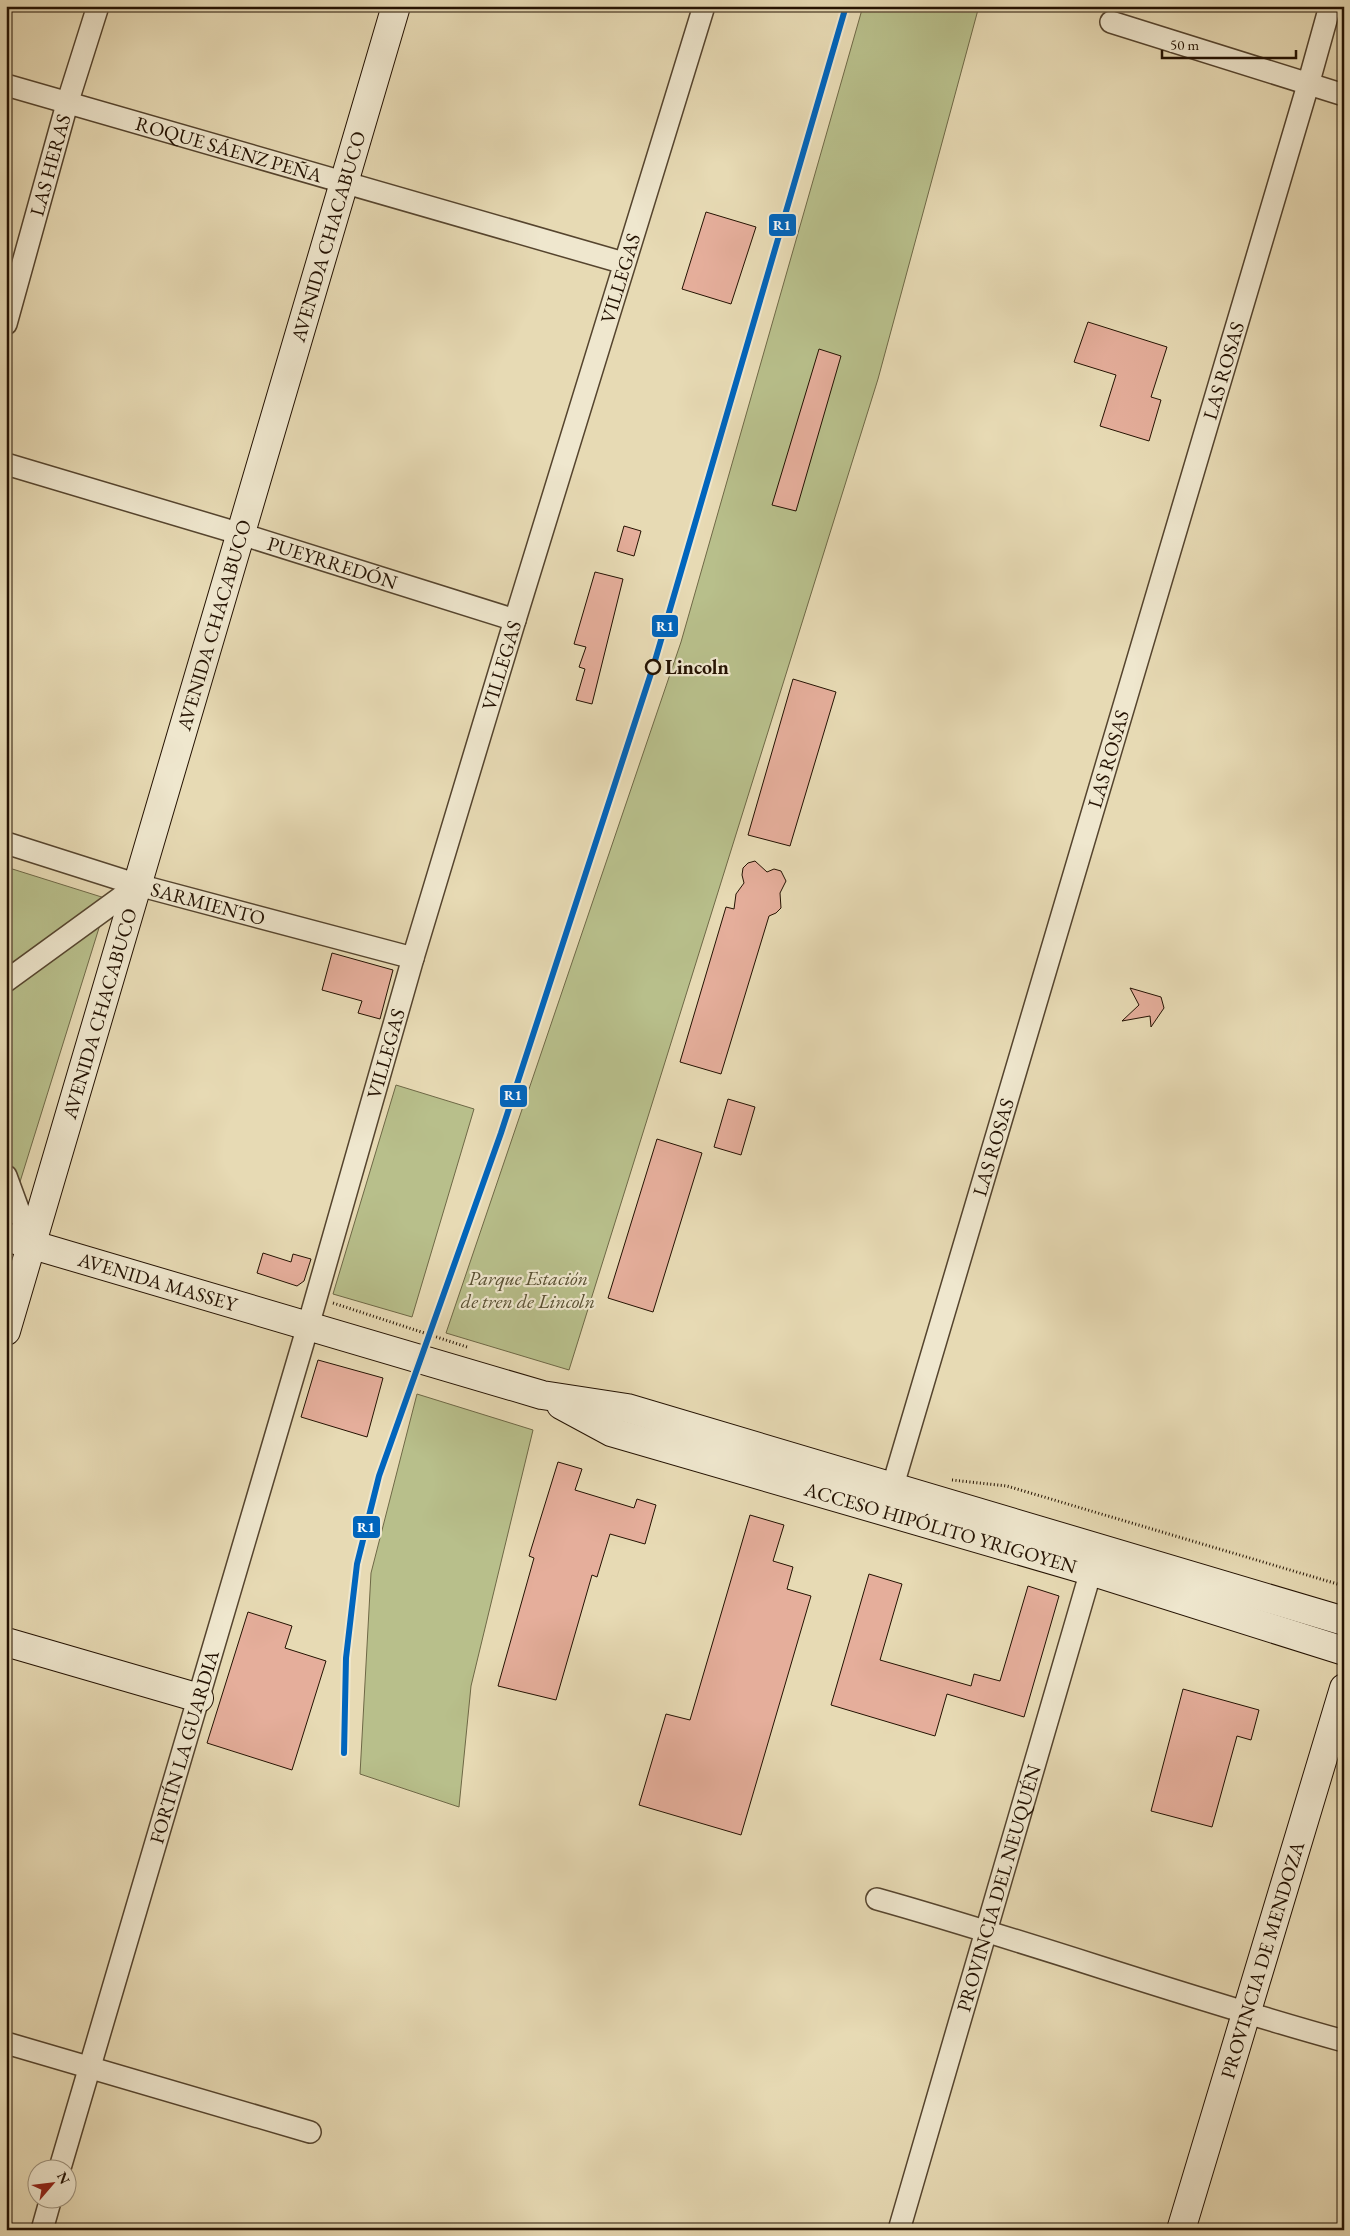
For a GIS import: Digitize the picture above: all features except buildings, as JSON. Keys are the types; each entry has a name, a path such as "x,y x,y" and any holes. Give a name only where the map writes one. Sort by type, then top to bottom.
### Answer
{"main road":[{"name":"AVENIDA CHACABUCO","path":"6,1331 19,1241 138,885 396,6"},
{"name":"AVENIDA MASSEY","path":"19,1241 308,1326"},
{"name":"ACCESO HIPÓLITO YRIGOYEN","path":"308,1326 542,1395 627,1408 889,1499 1094,1559 1344,1621"},
{"name":"ACCESO HIPÓLITO YRIGOYEN","path":"1094,1559 1344,1651"},
{"path":"6,1642 197,1703"},
{"path":"6,1652 197,1703"},
{"name":"PROVINCIA DE MENDOZA","path":"1181,2230 1344,1688"}],"street":[{"name":"LAS HERAS","path":"6,324 68,104 98,6"},
{"name":"VILLEGAS","path":"308,1326 413,958 514,620 704,6"},
{"name":"LAS ROSAS","path":"889,1499 1330,6"},
{"path":"1111,22 1344,95"},
{"name":"ROQUE SÁENZ PEÑA","path":"6,85 624,263"},
{"name":"PUEYRREDÓN","path":"6,464 241,534 514,620"},
{"name":"SARMIENTO","path":"6,843 138,885 413,958"},
{"path":"6,981 138,885"},
{"path":"6,1176 19,1241"},
{"name":"FORTÍN LA GUARDIA","path":"63,2158 308,1326"},
{"name":"PROVINCIA DEL NEUQUÉN","path":"899,2230 1094,1559"},
{"path":"877,1899 986,1929 1247,2014 1344,2041"},
{"path":"6,2043 310,2132"},
{"path":"42,2230 48,2208"}],"green space":[{"name":"Parque Estación de tren de Lincoln","path":"863,6 979,6 878,379 569,1370 446,1333 681,642"},
{"path":"6,867 108,899 10,1214 6,1213"},
{"path":"396,1085 474,1109 412,1317 333,1294"},
{"path":"417,1394 533,1430 471,1686 459,1807 360,1774 371,1573"}],"transit line":[{"name":"R1","path":"344,1753 346,1658 357,1564 379,1476 501,1133 654,664 846,6"}],"place":[{"name":"Lincoln","path":"653,667"}]}
